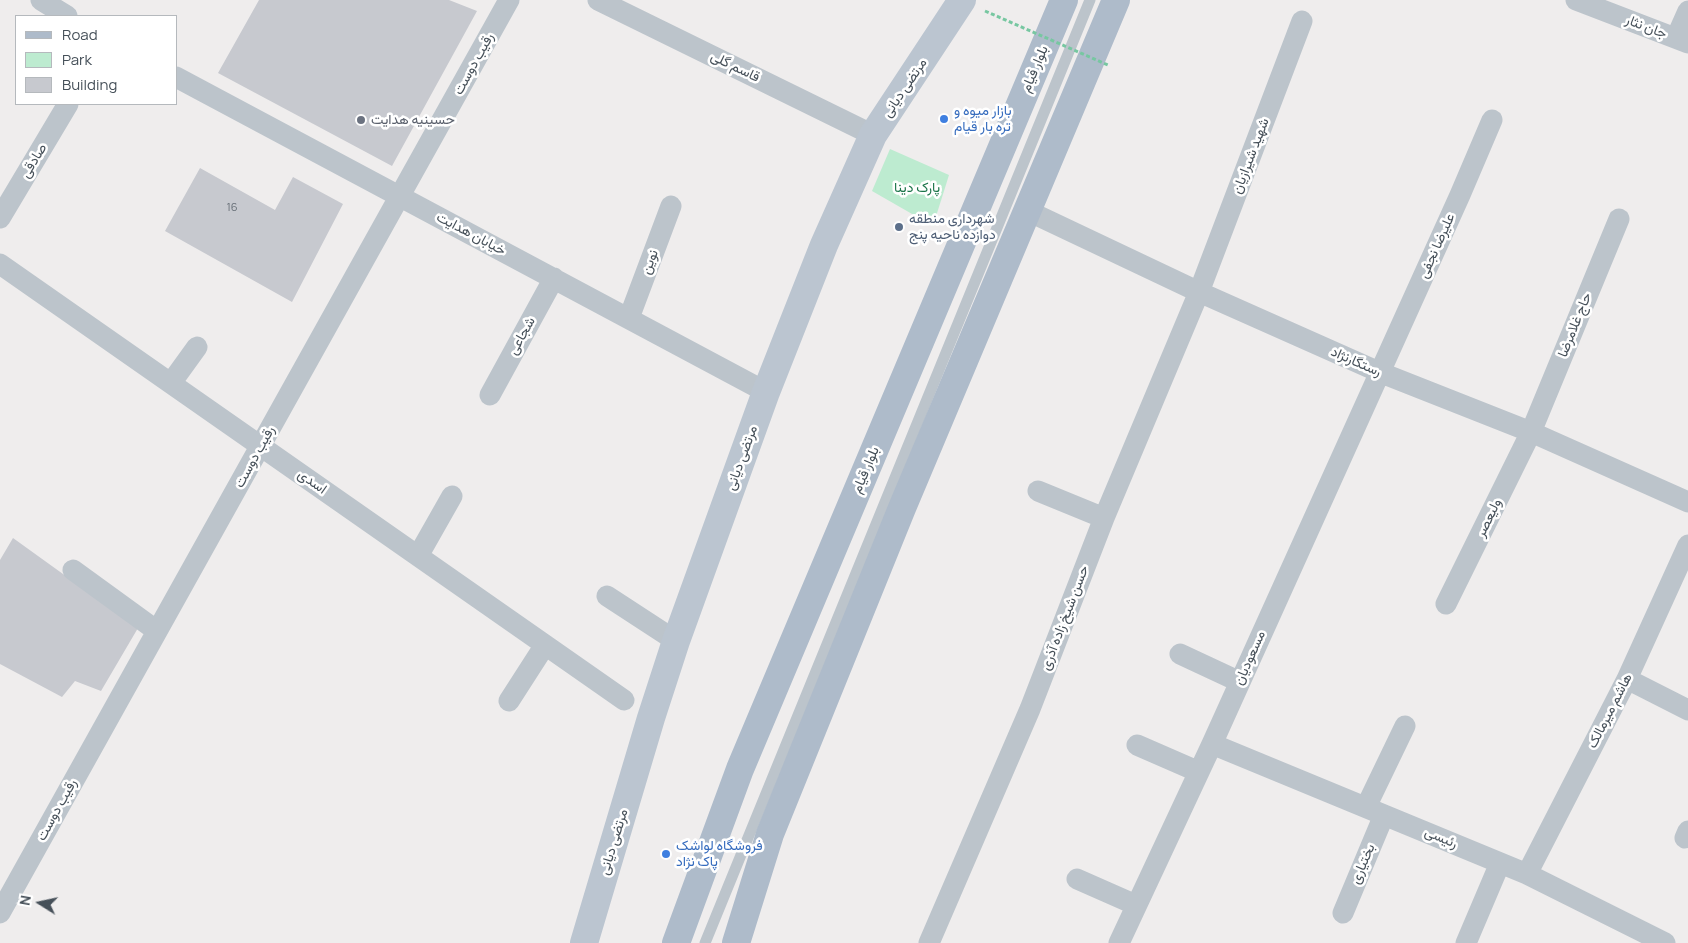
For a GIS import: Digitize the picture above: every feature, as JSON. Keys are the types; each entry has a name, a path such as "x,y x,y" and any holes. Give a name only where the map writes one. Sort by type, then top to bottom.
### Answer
{"main road":[{"name":"بلوار قیام","path":"676,943 744,760 1064,0"},
{"path":"736,943 770,834 902,508 1116,0"}],"street":[{"name":"رقیب دوست","path":"0,913 509,0"},
{"name":"قاسم گلی","path":"598,0 873,135"},
{"name":"جان نثار","path":"1576,0 1682,41"},
{"path":"44,1 66,15"},
{"name":"مرتضی دیانی","path":"584,943 676,641 766,392 824,246 873,135 974,6"},
{"path":"1682,41 1688,11"},
{"name":"شهید شیرازیان","path":"1199,292 1302,20"},
{"name":"خیابان‌ هدایت","path":"178,78 766,392"},
{"name":"صادقی","path":"0,218 67,105"},
{"name":"علیرضا نجفی","path":"1380,372 1460,196 1492,120"},
{"name":"نوین","path":"629,318 672,206"},
{"name":"رستگارنژاد","path":"1028,211 1199,292 1380,372 1531,432 1688,502"},
{"name":"حاج غلامرضا","path":"1531,432 1619,219"},
{"name":"اسدی","path":"0,264 624,700"},
{"name":"شجاعی","path":"490,395 554,278"},
{"name":"حسن شیخ زاده آذری","path":"929,943 1030,709 1104,518 1199,292"},
{"path":"171,384 197,347"},
{"name":"مسعودیان","path":"1119,943 1212,744 1380,372"},
{"name":"ولیعصر","path":"1446,604 1531,432"},
{"path":"1038,491 1104,518"},
{"path":"418,556 452,496"},
{"name":"هاشم میرمالک","path":"1527,874 1627,679 1688,545"},
{"path":"74,570 157,631"},
{"path":"607,596 676,641"},
{"path":"509,701 545,645"},
{"path":"1180,654 1240,682"},
{"path":"1627,679 1688,710"},
{"name":"بختیاری","path":"1343,913 1375,811 1405,726"},
{"path":"1137,744 1199,772"},
{"name":"رئیسی","path":"1212,744 1527,874 1665,943"},
{"path":"1466,943 1500,863"},
{"path":"1077,879 1136,905"}],"lane":[{"path":"706,943 1090,0"}],"path":[{"path":"974,6 1108,65"}],"green space":[{"name":"پارک دینا","path":"890,149 949,175 933,226 872,191"}],"building":[{"name":"حسینیه هدایت","path":"259,0 449,0 477,11 392,166 218,73"},
{"path":"200,168 275,210 293,177 343,204 292,302 165,231"},
{"path":"13,538 138,628 101,691 75,681 62,697 0,664 0,560"}],"place":[{"name":"بازار میوه و تره بار قیام","path":"944,119"},
{"name":"حسینیه هدایت","path":"361,120"},
{"name":"شهرداری منطقه دوازده ناحیه پنج","path":"899,227"},
{"name":"فروشگاه لواشک پاک نژاد","path":"666,854"}]}
